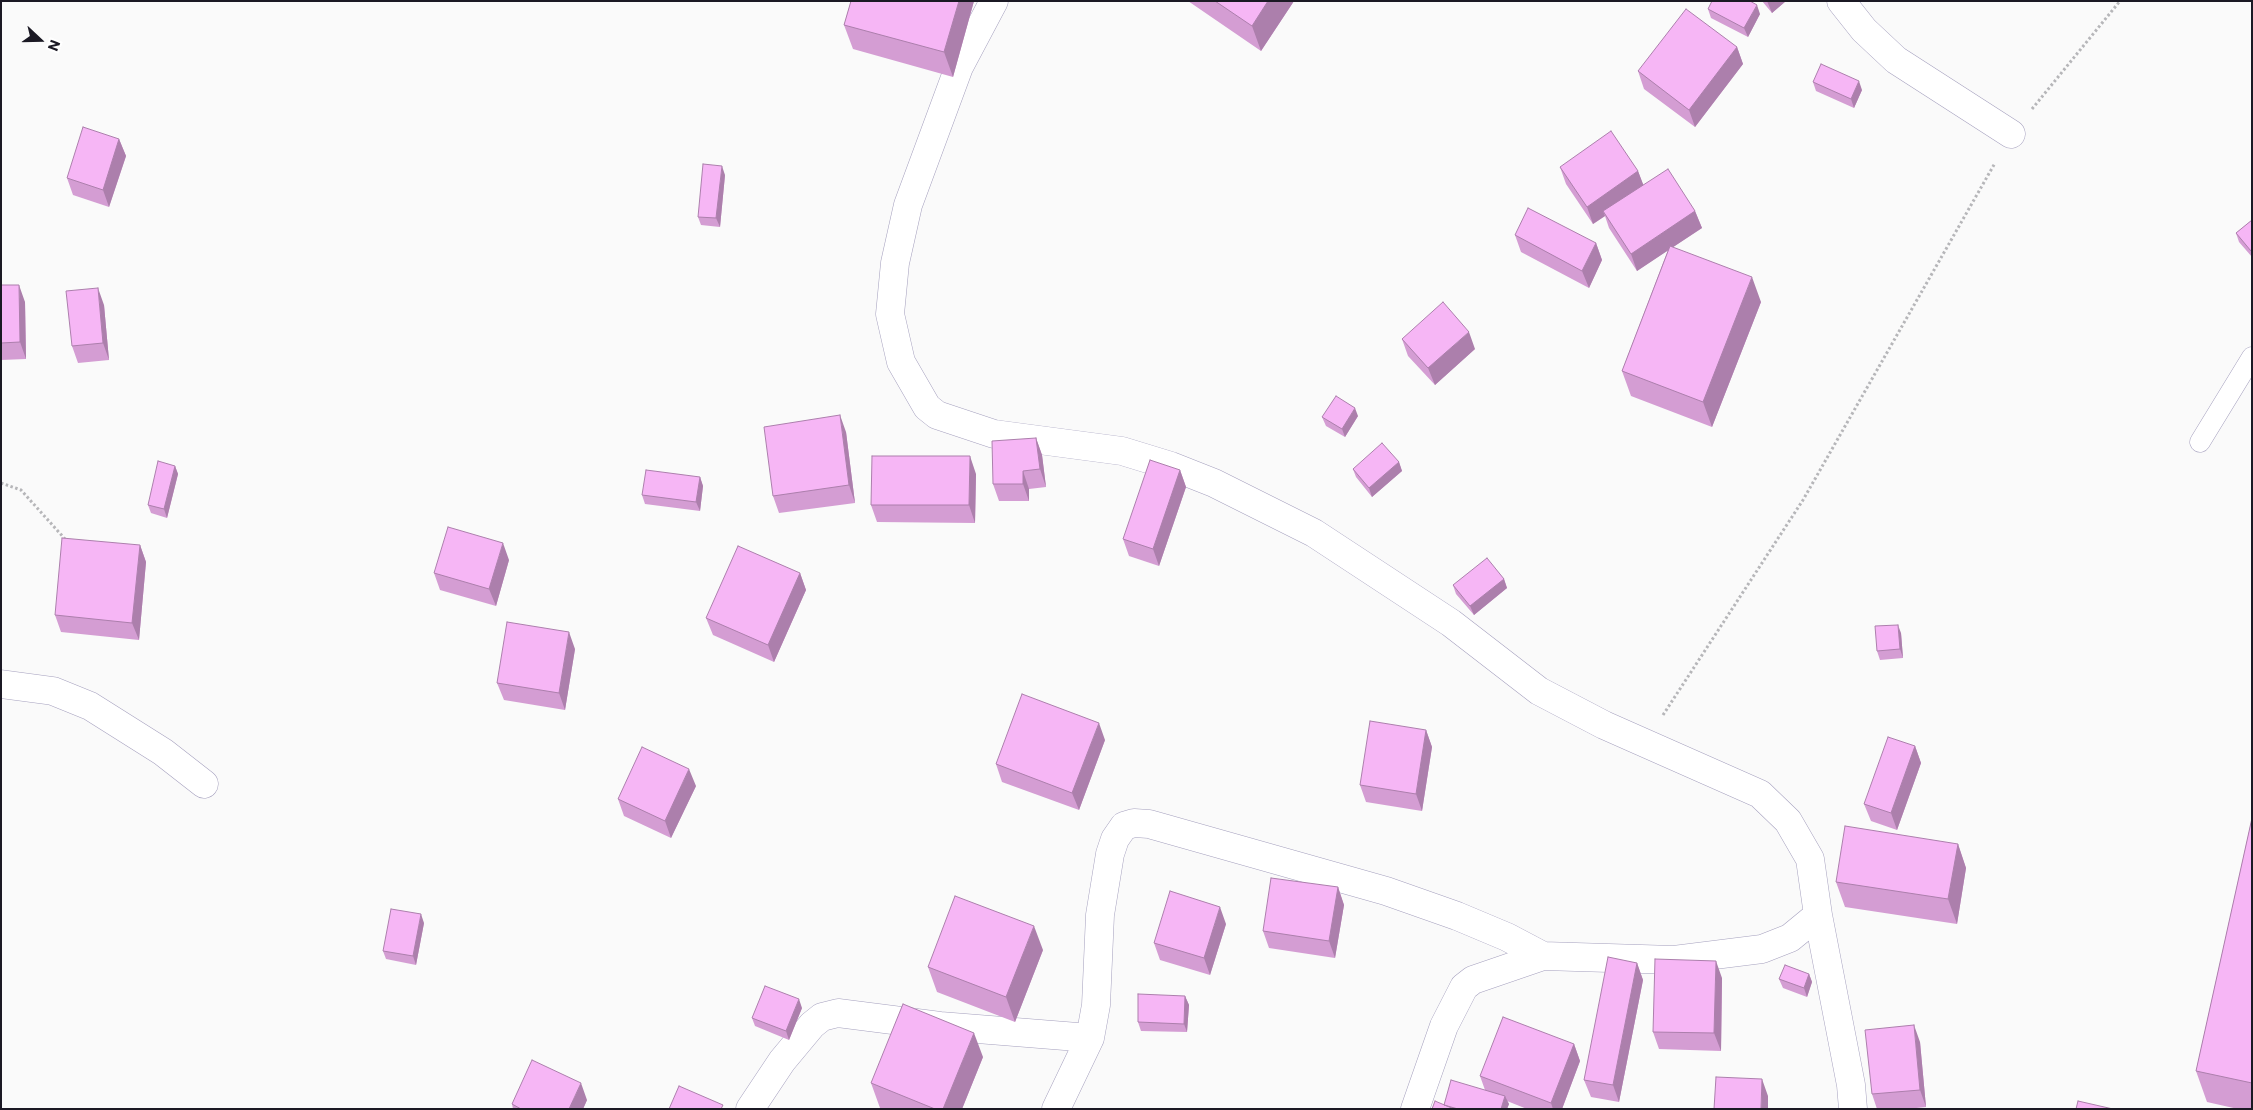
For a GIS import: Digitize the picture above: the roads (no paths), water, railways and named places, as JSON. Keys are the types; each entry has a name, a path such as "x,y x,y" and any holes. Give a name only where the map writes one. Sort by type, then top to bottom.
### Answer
{"street":[{"path":"994,1 956,76 908,205 895,263 890,314 901,362 927,407 937,415 994,434 1122,451 1214,482 1314,533 1450,623 1539,690 1604,725 1760,794 1788,821 1810,859 1818,915 1851,1085 1853,1109"},
{"path":"1841,1 1864,30 1896,60 2011,134"},
{"path":"1,684 53,692 90,706 163,752 204,784"},
{"path":"1056,1109 1090,1038 1096,1006 1100,915 1110,854 1115,839 1124,826 1134,823 1149,824 1386,891 1507,937 1543,956"},
{"path":"1415,1109 1444,1026 1464,987 1473,980 1543,956 1674,960 1762,949 1790,938 1818,915"},
{"path":"750,1109 782,1061 812,1025 822,1017 838,1013 940,1026 1090,1038"}],"lane":[{"path":"2200,442 2252,357"}]}
